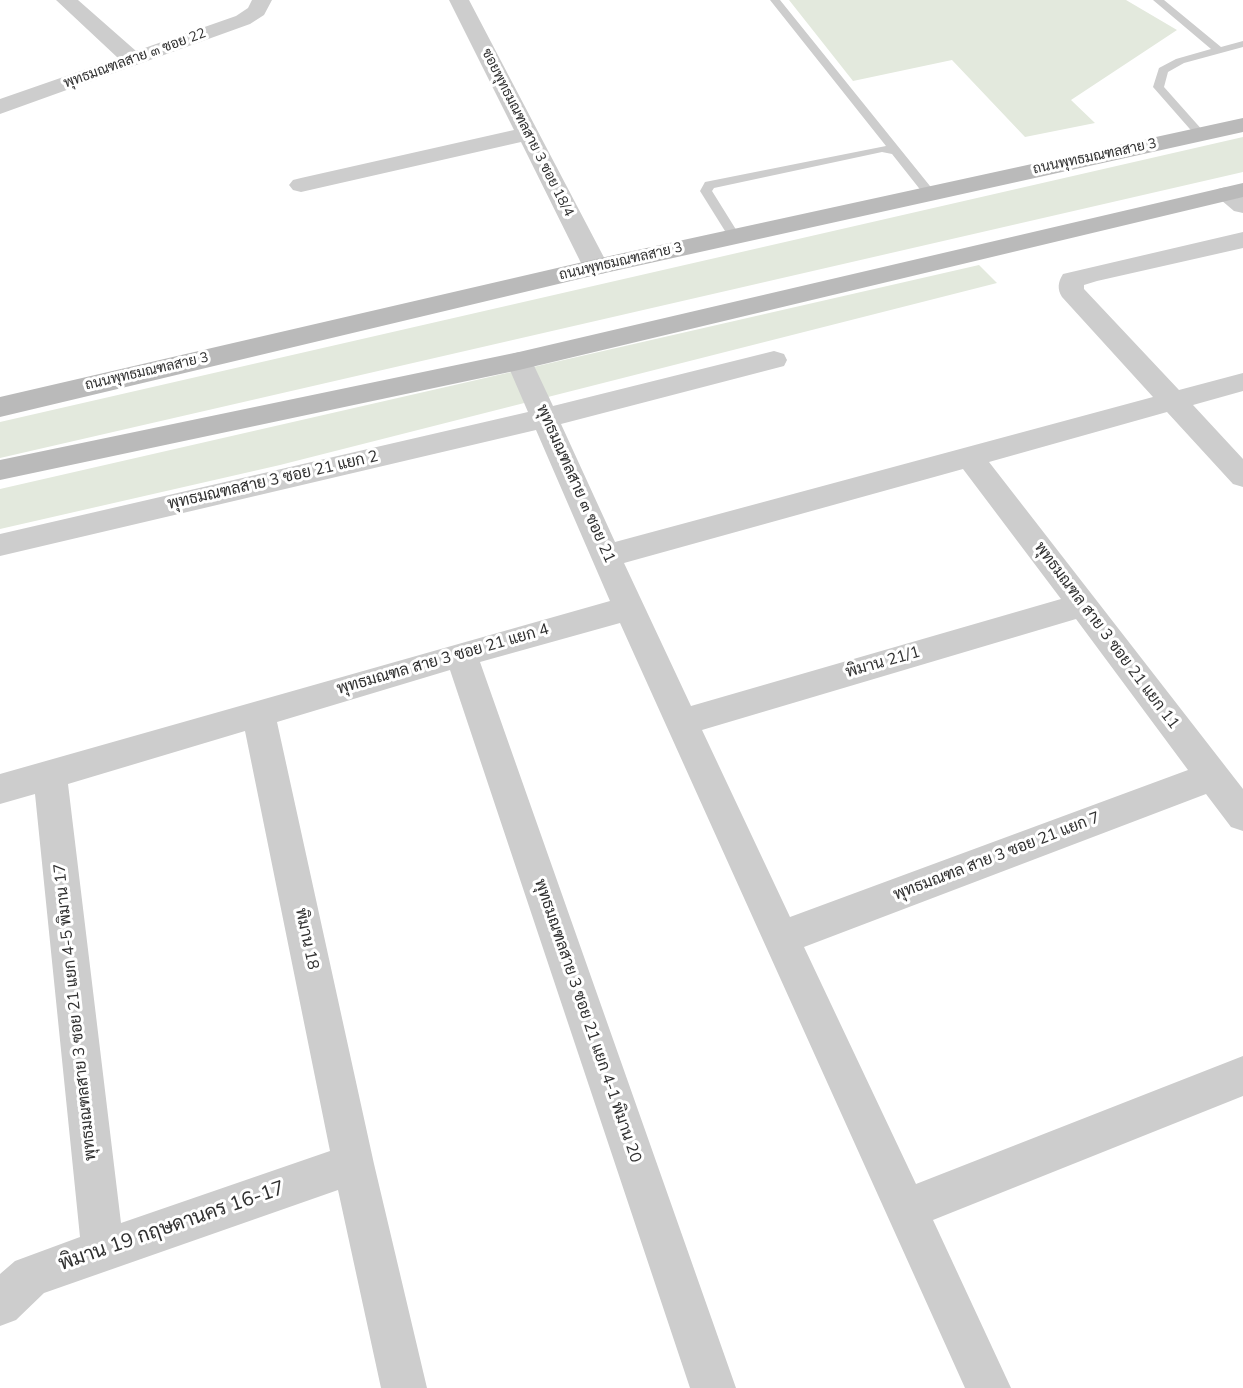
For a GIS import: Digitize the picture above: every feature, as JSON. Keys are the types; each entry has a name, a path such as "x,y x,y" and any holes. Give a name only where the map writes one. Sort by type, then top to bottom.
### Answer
{"main road":[{"name":"ถนนพุทธมณฑลสาย 3","path":"0,407 596,267 1243,125"},
{"path":"0,471 519,361 1238,197"}],"street":[{"path":"66,0 133,60"},
{"name":"พุทธมณฑลสาย ๓ ซอย 22","path":"0,107 243,20 257,11 262,0"},
{"name":"ซอยพุทธมณฑลสาย 3 ซอย 18/4","path":"459,0 596,267"},
{"path":"301,185 528,134"},
{"path":"1243,240 1072,280 1071,291 1243,477"},
{"name":"พุทธมณฑลสาย 3 ซอย 21 แยก 2","path":"0,545 545,418 774,360"},
{"name":"พุทธมณฑลสาย ๓ ซอย 21","path":"519,361 628,608 683,722 988,1388"},
{"path":"607,556 1243,382"},
{"name":"พุทธมณฑล สาย 3 ซอย 21 แยก 11","path":"970,457 1243,816"},
{"name":"พิมาน 21/1","path":"683,722 1083,605"},
{"name":"พุทธมณฑล สาย 3 ซอย 21 แยก 4","path":"0,789 460,654 628,608"},
{"name":"พุทธมณฑลสาย 3 ซอย 21 แยก 4-1 พิมาน 20","path":"460,654 713,1388"},
{"name":"พิมาน 18","path":"258,713 353,1164 404,1388"},
{"name":"พุทธมณฑลสาย 3 ซอย 21 แยก 4-5 พิมาน 17","path":"50,774 103,1251"},
{"name":"พุทธมณฑล สาย 3 ซอย 21 แยก 7","path":"782,938 1212,776"},
{"path":"906,1209 1243,1076"},
{"name":"พิมาน 19 กฤษดานคร 16-17","path":"0,1304 30,1276 353,1164"}],"lane":[{"path":"775,0 930,194"},
{"path":"1158,0 1218,50"},
{"path":"1200,134 1158,87 1163,70 1180,61 1243,44"},
{"path":"734,236 706,192 709,185 869,151 897,151"}],"shaded area":[{"path":"789,0 1126,0 1177,30 1071,100 1095,123 1025,137 952,60 853,81"},
{"path":"1243,137 1243,172 0,458 0,422"},
{"path":"979,265 997,283 280,465 0,529 0,489"}]}
